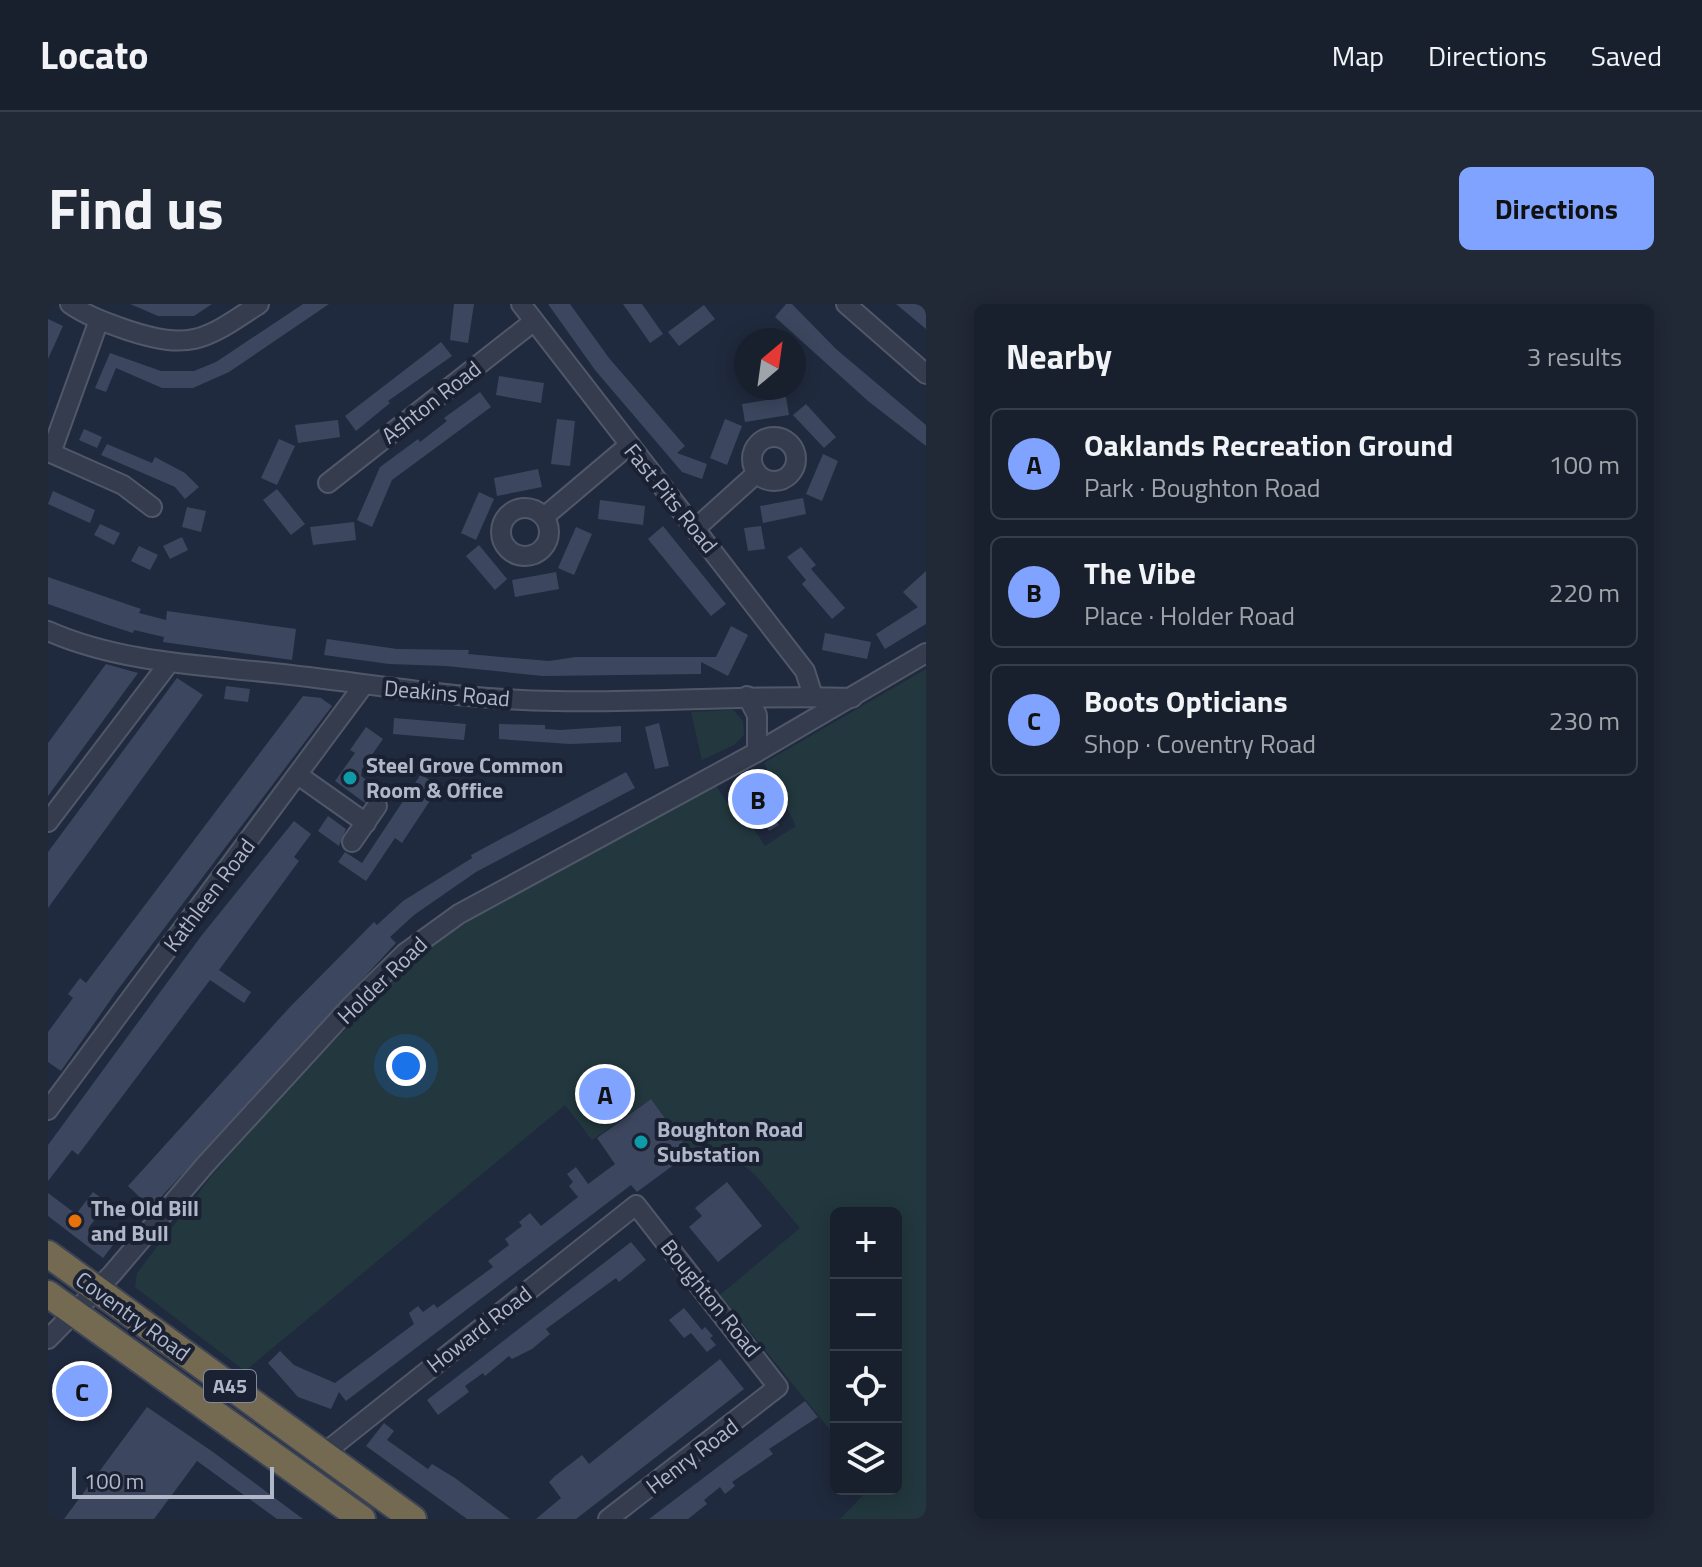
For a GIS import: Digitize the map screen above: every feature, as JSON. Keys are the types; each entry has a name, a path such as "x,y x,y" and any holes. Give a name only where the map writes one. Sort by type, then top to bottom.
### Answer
{"highway":[{"name":"Coventry Road","path":"48,1254 84,1302"},
{"path":"48,1278 84,1302"},
{"name":"Coventry Road","path":"48,1294 84,1302 323,1454 413,1519"},
{"name":"A45","path":"84,1302 212,1397 232,1427 362,1519"}],"street":[{"path":"70,304 99,320 176,343 215,332 259,304"},
{"name":"Fast Pits Road","path":"521,304 805,671 813,696"},
{"path":"846,304 926,374"},
{"path":"99,320 50,453 123,485 152,507"},
{"name":"Ashton Road","path":"328,483 533,322"},
{"path":"544,517 628,446"},
{"path":"696,528 757,473"},
{"name":"Deakins Road","path":"48,631 71,641 169,663 363,686 554,701 747,696 852,698"},
{"name":"Holder Road","path":"48,1339 205,1165 405,953 459,914 757,752 926,653"},
{"path":"48,822 169,663"},
{"name":"Kathleen Road","path":"50,1103 363,686"},
{"path":"747,696 757,715 757,752"},
{"path":"298,775 366,823"},
{"path":"352,842 377,806"},
{"name":"Boughton Road","path":"636,1205 778,1382 775,1393"},
{"name":"Howard Road","path":"323,1454 636,1205"},
{"name":"Henry Road","path":"608,1519 775,1393"}],"green space":[{"path":"926,669 926,1519 840,1519 863,1495 902,1495 902,1207 830,1207 830,1430 720,1295 800,1228 756,1176 725,1149 690,1153 651,1099 592,1140 565,1105 245,1371 135,1287 137,1273 213,1174 288,1089 416,956 481,913 716,786 727,802 741,809 765,846 796,826 764,763"},
{"path":"733,710 743,721 744,735 734,745 702,760 691,712"}],"building":[{"path":"130,304 212,304 194,316 158,316"},
{"path":"303,304 329,304 229,372 193,388 162,388 116,368 106,392 95,388 110,353 161,371 194,371 216,362"},
{"path":"454,304 474,304 468,343 450,340"},
{"path":"548,304 570,304 609,358 685,446 677,453 707,464 702,479 682,472 595,370"},
{"path":"623,304 642,304 663,334 650,343"},
{"path":"786,304 792,304 836,349 926,425 926,446 868,401 806,345 806,328 787,328 775,317"},
{"path":"896,304 921,304 926,308 926,329"},
{"path":"704,305 715,319 679,346 668,332"},
{"path":"48,319 63,326 48,359"},
{"path":"441,342 452,356 388,401 390,403 356,431 345,416"},
{"path":"499,376 544,383 541,403 496,395"},
{"path":"480,392 491,407 392,480 372,527 357,520 380,467 418,439 420,442 447,421 444,418"},
{"path":"786,400 789,415 745,422 742,404"},
{"path":"806,404 836,437 824,448 793,415"},
{"path":"557,419 575,421 570,466 551,464"},
{"path":"725,419 742,426 727,465 710,458"},
{"path":"338,420 340,437 298,443 295,425"},
{"path":"84,429 102,437 97,448 79,440"},
{"path":"279,439 295,446 277,485 261,478"},
{"path":"107,444 152,463 155,457 185,473 199,487 185,499 175,487 101,455"},
{"path":"823,454 838,461 822,501 806,494"},
{"path":"538,469 542,487 497,496 494,478"},
{"path":"277,489 305,524 291,535 263,500"},
{"path":"53,491 95,510 90,523 48,504"},
{"path":"479,492 494,499 476,540 461,533"},
{"path":"803,498 806,514 763,523 760,506"},
{"path":"600,500 645,506 643,525 598,519"},
{"path":"187,507 206,511 201,532 182,527"},
{"path":"354,522 356,540 313,545 310,527"},
{"path":"100,524 120,533 114,545 94,535"},
{"path":"663,526 726,604 711,616 648,539"},
{"path":"761,526 765,549 748,551 744,528"},
{"path":"576,527 592,534 574,575 558,568"},
{"path":"182,537 188,550 170,559 163,546"},
{"path":"479,545 507,579 495,590 466,556"},
{"path":"139,546 158,555 150,570 131,561"},
{"path":"801,547 816,565 811,569 845,608 832,619 802,584 806,580 787,557"},
{"path":"926,571 926,624 885,649 876,634 918,607 903,592"},
{"path":"556,572 559,589 515,597 512,580"},
{"path":"48,577 141,609 139,613 166,620 167,611 296,629 292,660 163,642 164,637 134,630 133,633 108,625 48,604"},
{"path":"731,626 748,635 728,676 701,662 701,674 543,676 446,666 389,664 324,655 327,639 397,649 469,650 468,654 549,661 576,657 716,657"},
{"path":"825,633 871,642 867,659 822,650"},
{"path":"106,664 138,673 48,796 48,743"},
{"path":"177,678 203,695 48,908 48,852"},
{"path":"226,686 250,689 248,702 224,699"},
{"path":"303,696 321,698 332,706 116,992 61,1071 48,1062 48,1032 73,998 68,994 80,978 86,983"},
{"path":"394,718 466,724 464,740 393,734"},
{"path":"659,723 669,766 655,769 645,727"},
{"path":"499,724 545,725 545,729 560,730 621,726 621,742 570,744 499,739"},
{"path":"366,727 383,739 362,769 361,776 379,789 365,803 335,781 355,753 350,750"},
{"path":"626,772 635,788 476,872 414,915 390,937 396,943 151,1208 128,1186 289,1008 374,922 377,925 403,901 472,858 471,855"},
{"path":"760,773 781,812 774,815 779,825 769,831 763,819 755,823 735,786"},
{"path":"421,774 439,787 402,843 395,838 366,881 338,862 345,852 362,863"},
{"path":"328,816 346,829 339,846 318,831"},
{"path":"294,821 311,834 294,857 299,861 219,970 251,992 244,1003 210,980 78,1155 72,1150 48,1181 48,1145 202,935"},
{"path":"651,1099 690,1153 637,1192 631,1185 346,1401 339,1392 331,1409 298,1397 268,1363 280,1351 294,1365 335,1383 414,1324 409,1313 418,1306 423,1312 434,1304 437,1308 493,1267 488,1261 509,1245 505,1239 522,1226 519,1222 530,1213 541,1226 578,1197 569,1186 573,1182 567,1174 576,1167 588,1184 615,1164 597,1138"},
{"path":"727,1182 762,1226 718,1262 689,1227 702,1216 695,1208"},
{"name":"The Old Bill and Bull","path":"93,1192 108,1203 89,1227 113,1245 103,1258 48,1216 48,1193 76,1214"},
{"path":"631,1242 646,1260 619,1282 616,1278 546,1329 550,1334 532,1349 512,1359 509,1356 485,1376 483,1373 465,1386 469,1392 438,1415 427,1400"},
{"path":"684,1308 702,1330 705,1327 713,1336 710,1338 716,1345 707,1352 691,1333 684,1338 669,1320"},
{"path":"720,1359 744,1389 576,1519 536,1519 561,1498 549,1482 555,1476 582,1455 589,1464"},
{"path":"77,1366 106,1388 86,1414 57,1393"},
{"path":"805,1401 818,1417 769,1449 773,1454 732,1482 735,1486 725,1494 720,1487 704,1500 707,1504 688,1519 649,1519"},
{"path":"147,1407 303,1519 277,1519 197,1461 154,1519 64,1519"},
{"path":"384,1423 394,1431 387,1440 428,1469 432,1464 455,1478 510,1519 467,1519 366,1446"}],"place":[{"name":"Steel Grove Common Room & Office","path":"350,778"},
{"name":"The Vibe","path":"758,799"},
{"name":"Oaklands Recreation Ground","path":"605,1094"},
{"name":"Boughton Road Substation","path":"641,1142"},
{"name":"The Old Bill and Bull","path":"75,1221"},
{"name":"Boots Opticians","path":"82,1391"}]}
